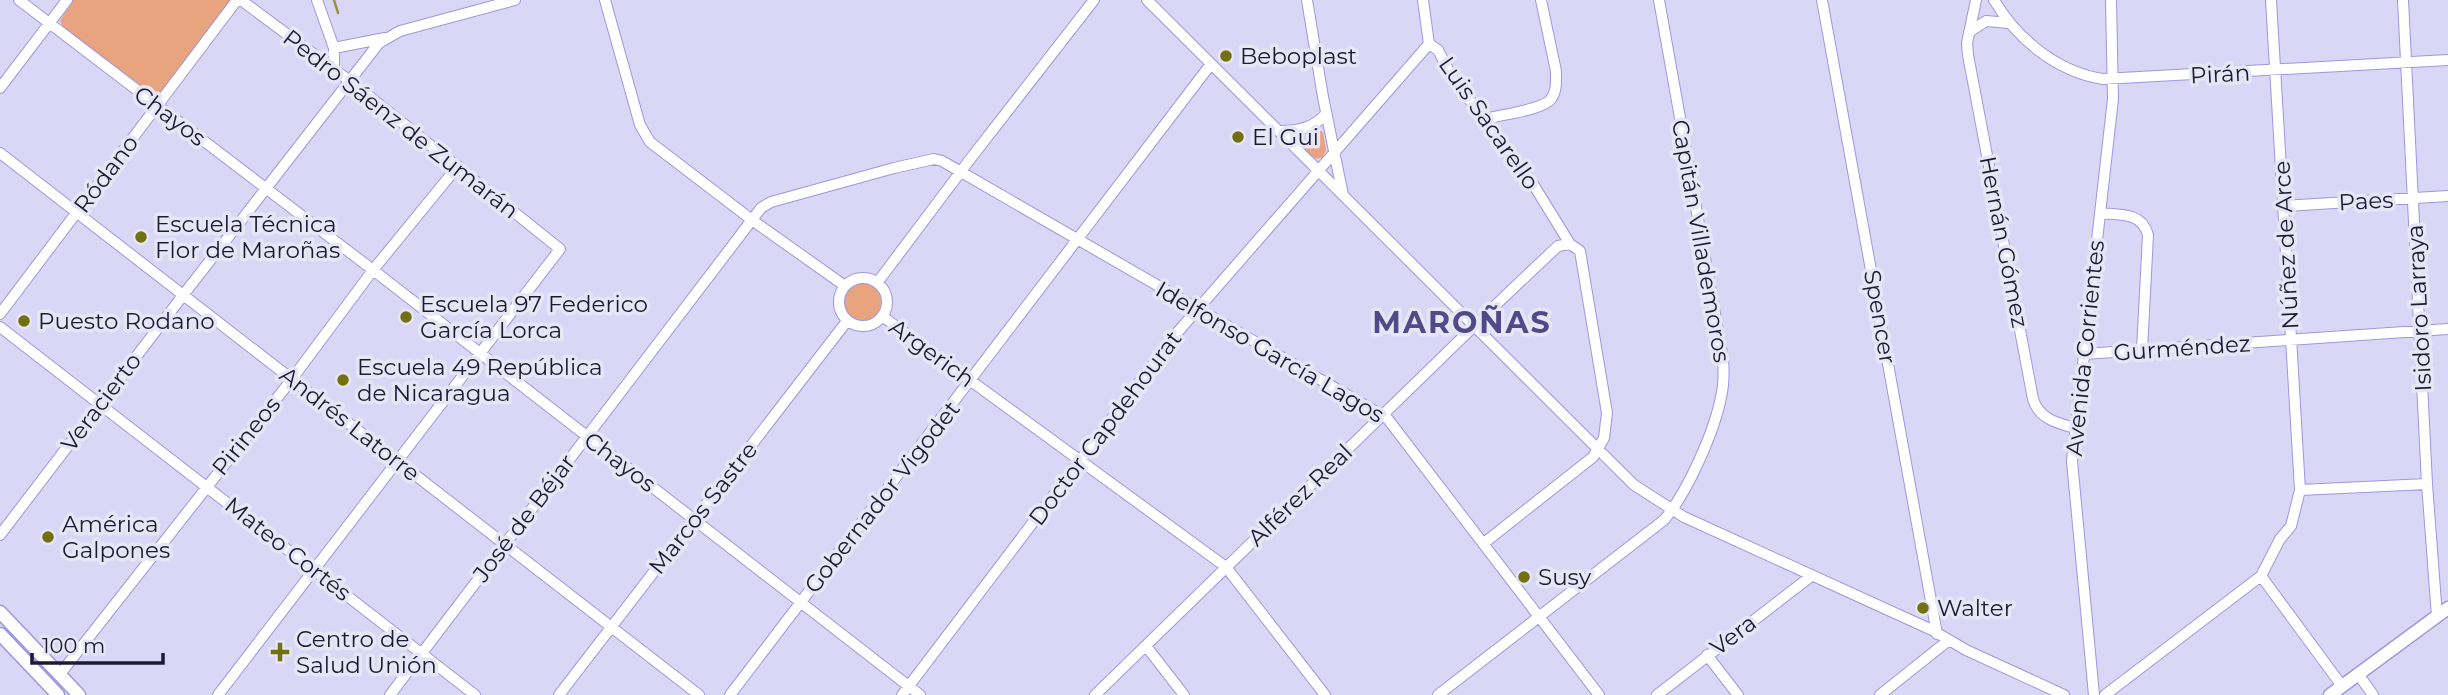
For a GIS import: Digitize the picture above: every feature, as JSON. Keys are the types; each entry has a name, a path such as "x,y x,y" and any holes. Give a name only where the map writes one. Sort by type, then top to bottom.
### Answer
{"main road":[{"path":"0,612 79,695"},
{"path":"2330,695 2443,612"},
{"path":"0,634 58,695"}],"street":[{"name":"Chayos","path":"19,0 801,602 905,691 920,695"},
{"path":"0,88 67,0"},
{"name":"Pedro Sáenz de Zumarán","path":"239,0 334,68 560,249 480,355"},
{"name":"Ródano","path":"0,314 239,0"},
{"path":"317,0 334,48 334,68"},
{"name":"Veracierto","path":"334,48 385,38 400,31 515,0"},
{"path":"605,0 643,132 656,148 845,286"},
{"path":"882,316 870,326 862,327 847,321 839,308 845,286 864,278 877,283 1094,0"},
{"path":"1147,0 1634,485 1672,510 2064,695"},
{"path":"1307,0 1343,195"},
{"name":"Luis Sacarello","path":"1423,0 1429,44 1438,50 1454,81 1533,184 1570,244 1575,246 1581,256 1607,413 1605,432 1598,450"},
{"path":"1485,119 1542,106 1553,97 1556,71 1541,0"},
{"name":"Capitán Villademoros","path":"1438,695 1654,529 1672,510 1686,486 1718,413 1722,395 1723,359 1660,0"},
{"name":"Spencer","path":"1822,0 1937,634"},
{"name":"Hernán Gómez","path":"1976,0 1969,32 1968,55 2033,399 2036,408 2047,419 2075,428"},
{"name":"Pirán","path":"1994,0 2010,23 2032,46 2066,68 2093,78 2114,80 2448,60"},
{"name":"Avenida Corrientes","path":"2094,695 2072,469 2114,80 2111,0"},
{"name":"Núñez de Arce","path":"2261,576 2280,539 2291,526 2300,491 2271,0"},
{"name":"Isidoro Larraya","path":"2403,0 2427,484 2443,612"},
{"path":"1969,32 1986,21 2010,23"},
{"name":"Veracierto","path":"0,535 374,47 385,38"},
{"name":"Doctor Capdehourat","path":"905,691 1197,310 1429,44"},
{"name":"Gobernador Vigodet","path":"730,695 1211,64"},
{"path":"1280,131 1306,128 1317,123 1326,114"},
{"name":"Andrés Latorre","path":"0,153 699,695"},
{"name":"José de Béjar","path":"390,695 761,208 771,202 894,167 934,159 961,173"},
{"name":"Pirineos","path":"60,674 292,379 373,270 458,166"},
{"name":"Idelfonso García Lagos","path":"961,173 1391,421 1600,695"},
{"name":"Paes","path":"2284,206 2448,196"},
{"path":"2100,214 2133,216 2146,226 2148,234 2142,350"},
{"name":"Alférez Real","path":"1095,695 1558,246 1570,244"},
{"name":"Argerich","path":"877,283 886,295 887,302 882,316 1226,567 1325,695"},
{"name":"Marcos Sastre","path":"559,695 847,321"},
{"name":"Mateo Cortés","path":"0,327 475,695"},
{"name":"Gurméndez","path":"2084,354 2448,329"},
{"path":"218,695 480,355"},
{"path":"1484,543 1587,462 1598,450"},
{"path":"2300,491 2427,484"},
{"path":"2105,695 2261,576 2342,686"},
{"name":"Vera","path":"1657,695 1810,577"},
{"path":"1880,695 1949,640"},
{"path":"1146,646 1184,695"},
{"path":"1707,655 1738,695"},
{"path":"2358,674 2372,695"}],"shaded area":[{"path":"73,0 230,2 161,94 153,96 64,28 60,21"},
{"path":"1316,129 1323,132 1326,150 1323,157 1317,159 1298,143 1300,137"},
{"path":"862,283 876,288 881,302 876,316 862,321 848,316 843,302 848,288"}],"waterway":[{"path":"334,0 338,13"}],"place":[{"name":"Beboplast","path":"1226,56"},
{"name":"El Gui","path":"1238,137"},
{"name":"Escuela Técnica Flor de Maroñas","path":"141,237"},
{"name":"Escuela 97 Federico García Lorca","path":"406,317"},
{"name":"Puesto Rodano","path":"24,321"},
{"name":"Escuela 49 República de Nicaragua","path":"343,380"},
{"name":"América Galpones","path":"48,537"},
{"name":"Susy","path":"1524,577"},
{"name":"Walter","path":"1923,608"},
{"name":"Centro de Salud Unión","path":"280,652"}],"district":[{"name":"MAROÑAS","path":"1462,322"}]}
